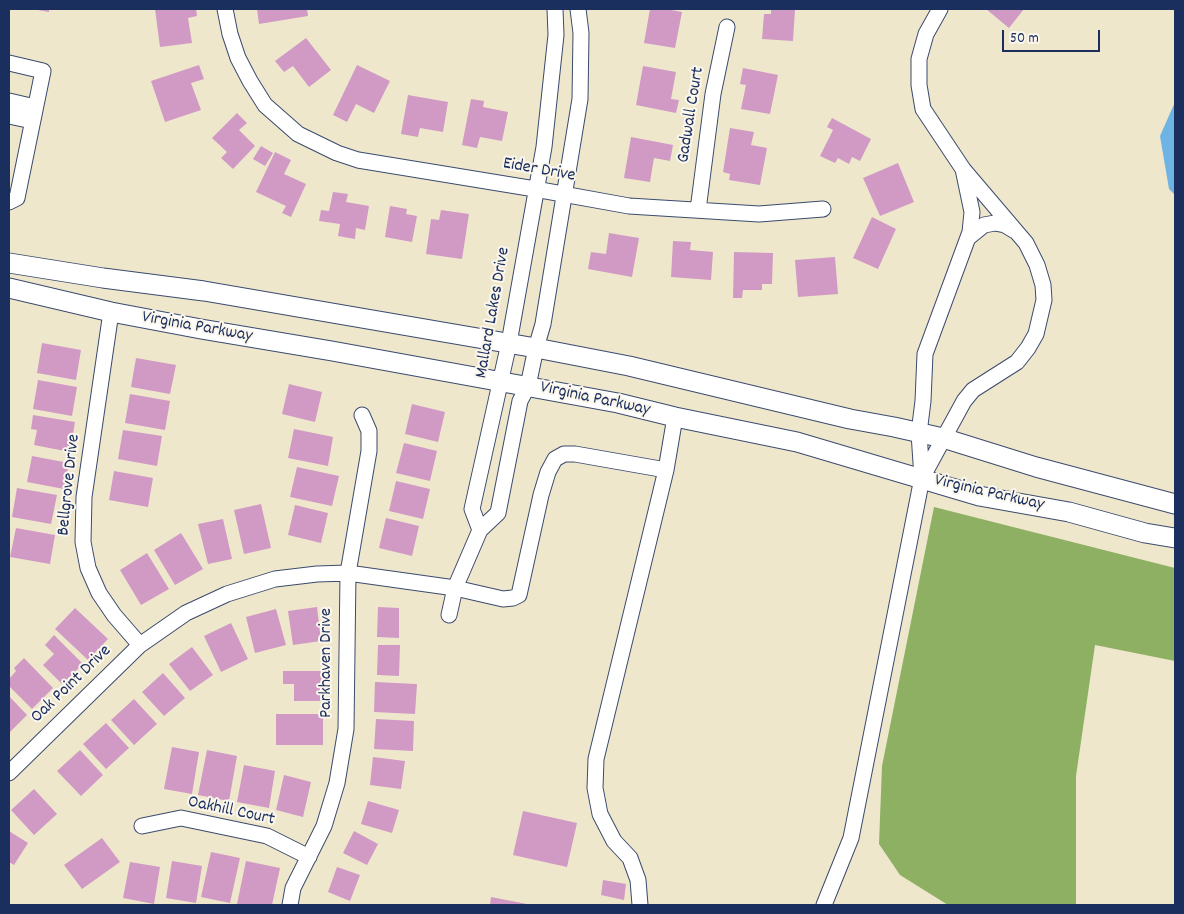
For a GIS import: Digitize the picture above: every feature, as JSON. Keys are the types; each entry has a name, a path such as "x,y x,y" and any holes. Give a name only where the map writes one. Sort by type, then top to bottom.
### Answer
{"main road":[{"name":"Virginia Parkway","path":"9,263 204,291 509,343 629,366 943,438 1036,467 1175,504"},
{"name":"Virginia Parkway","path":"9,288 111,312 618,403 675,417 797,442 979,496 1069,512 1145,533 1175,538"}],"street":[{"name":"Eider Drive","path":"225,9 230,34 238,58 266,105 298,134 315,144 358,160 629,206 759,214 823,209"},
{"name":"Mallard Lakes Drive","path":"480,530 472,509 502,381 544,147 556,35 554,9"},
{"path":"449,616 455,588 480,530 498,513 520,401 528,386 536,348 544,324 580,98 581,33 578,9"},
{"path":"922,478 964,401 973,390 1017,362 1028,348 1036,334 1044,300 1043,285 1037,265 1026,243 963,169 923,109 920,93 919,59 926,34 940,9"},
{"name":"Gadwall Court","path":"698,210 713,94 727,27"},
{"path":"9,63 43,71 17,198 9,202"},
{"path":"9,101 34,114"},
{"path":"9,116 34,114"},
{"path":"824,905 851,838 922,478 920,433 924,402 925,354 968,238 972,222 972,212 963,169"},
{"path":"968,238 984,225 995,223 1005,225 1018,233"},
{"name":"Bellgrove Drive","path":"111,312 84,497 82,542 88,568 100,593 114,615 140,645"},
{"name":"Parkhaven Drive","path":"290,905 293,888 324,826 337,784 346,729 348,573 370,451 369,431 362,415"},
{"path":"640,905 638,880 630,858 614,841 600,814 595,788 596,759 666,470 675,417"},
{"name":"Oak Point Drive","path":"9,773 140,645 186,613 227,594 296,576 348,573 455,588 503,599 513,598 519,595 540,495 555,459 564,454 576,454 666,470"},
{"name":"Oakhill Court","path":"142,826 181,818 267,836 309,856"}],"green space":[{"path":"934,507 1175,568 1175,661 1095,645 1076,776 1076,905 948,905 900,875 879,844 882,766"}],"water":[{"path":"1175,102 1175,195 1169,189 1160,136"}],"building":[{"path":"32,9 49,9 49,12"},
{"path":"155,9 196,9 197,16 188,18 192,43 160,47"},
{"path":"257,9 307,9 308,16 259,24"},
{"path":"650,9 682,12 675,48 644,43"},
{"path":"771,9 795,9 793,41 762,39 764,14 771,14"},
{"path":"986,9 1024,9 1009,28"},
{"path":"306,38 331,70 309,87 293,66 284,72 275,61"},
{"path":"199,65 204,79 191,83 201,110 165,122 151,81"},
{"path":"357,65 390,81 374,113 356,104 347,122 333,115"},
{"path":"643,66 676,72 671,99 679,100 676,113 636,105"},
{"path":"743,68 778,75 770,114 741,109 746,85 740,84"},
{"path":"408,95 448,102 443,132 420,128 418,137 401,134"},
{"path":"471,99 484,101 483,107 508,112 502,141 480,137 477,148 462,145"},
{"path":"237,113 247,123 239,130 255,146 233,169 221,158 227,152 212,138"},
{"path":"832,118 871,139 860,161 852,157 849,164 838,158 835,163 820,156 833,130 827,127"},
{"path":"730,128 754,132 751,145 767,148 760,185 729,180 730,174 723,172"},
{"path":"631,137 673,145 670,161 654,158 650,182 624,178"},
{"path":"261,146 273,153 265,166 253,159"},
{"path":"275,152 291,160 284,174 306,184 291,217 282,213 286,206 256,192"},
{"path":"898,163 914,202 880,216 863,178"},
{"path":"333,192 348,194 346,202 369,206 365,230 356,228 355,239 338,236 340,224 319,221 321,210 329,211"},
{"path":"390,206 407,209 406,214 417,216 412,242 385,237"},
{"path":"441,210 469,214 462,259 426,254 431,219 439,220"},
{"path":"872,217 896,229 878,269 853,258"},
{"path":"609,233 639,238 632,277 588,269 591,252 606,254"},
{"path":"673,241 691,242 690,250 713,252 711,280 671,277"},
{"path":"734,252 773,253 772,284 762,284 762,290 743,290 742,298 733,298"},
{"path":"835,257 838,294 798,297 795,260"},
{"path":"42,343 81,350 76,380 37,373"},
{"path":"136,358 176,365 170,394 131,387"},
{"path":"38,380 77,387 72,416 33,409"},
{"path":"289,384 322,392 315,422 282,414"},
{"path":"130,394 170,401 165,430 125,423"},
{"path":"412,404 445,412 438,442 405,434"},
{"path":"33,415 75,422 70,452 34,445 37,430 31,429"},
{"path":"294,429 333,437 328,466 288,458"},
{"path":"123,430 162,436 157,466 118,459"},
{"path":"404,443 437,451 430,481 396,473"},
{"path":"32,456 69,463 64,489 27,482"},
{"path":"297,467 339,476 332,506 290,497"},
{"path":"114,471 153,478 148,507 109,500"},
{"path":"396,481 430,489 423,519 389,511"},
{"path":"17,488 57,495 51,524 12,517"},
{"path":"261,504 271,548 244,554 234,510"},
{"path":"295,505 328,513 321,543 288,535"},
{"path":"386,518 419,526 412,556 379,548"},
{"path":"223,519 232,559 208,564 198,524"},
{"path":"16,528 55,535 50,564 10,557"},
{"path":"181,533 203,569 175,585 154,550"},
{"path":"147,553 169,589 141,605 120,570"},
{"path":"317,607 321,641 293,645 288,611"},
{"path":"378,607 399,608 399,638 377,637"},
{"path":"75,608 108,639 88,660 55,629"},
{"path":"276,609 286,645 255,653 246,617"},
{"path":"231,623 248,659 221,672 204,636"},
{"path":"54,635 83,664 62,684 43,665 54,654 45,645"},
{"path":"378,645 400,645 399,676 377,675"},
{"path":"192,647 213,675 190,691 169,664"},
{"path":"24,658 53,688 32,709 9,686 9,679 16,671 14,668"},
{"path":"283,671 324,671 324,701 294,701 294,684 283,684"},
{"path":"163,673 185,698 164,716 142,692"},
{"path":"375,682 417,684 415,714 374,712"},
{"path":"9,696 27,715 9,733"},
{"path":"134,699 157,724 134,745 111,720"},
{"path":"276,714 323,714 323,745 276,745"},
{"path":"376,719 414,721 413,751 374,749"},
{"path":"106,723 129,748 106,769 83,744"},
{"path":"172,747 199,752 192,794 164,789"},
{"path":"80,750 103,775 81,796 57,771"},
{"path":"207,750 237,756 229,801 198,795"},
{"path":"373,757 405,761 401,789 370,785"},
{"path":"244,765 275,771 269,808 237,802"},
{"path":"284,775 311,782 303,817 276,810"},
{"path":"34,789 57,814 34,835 11,810"},
{"path":"368,801 399,810 392,833 361,824"},
{"path":"523,811 577,823 567,867 513,855"},
{"path":"9,831 28,843 14,865 9,862"},
{"path":"354,831 378,844 367,865 343,853"},
{"path":"102,838 120,862 82,889 64,865"},
{"path":"211,852 240,858 230,903 201,897"},
{"path":"172,861 202,866 196,903 166,898"},
{"path":"246,861 280,868 272,905 237,904"},
{"path":"130,862 160,867 154,904 123,898"},
{"path":"337,867 360,875 350,901 328,892"},
{"path":"603,880 626,884 624,900 601,895"},
{"path":"491,897 527,904 527,905 490,905"}]}
